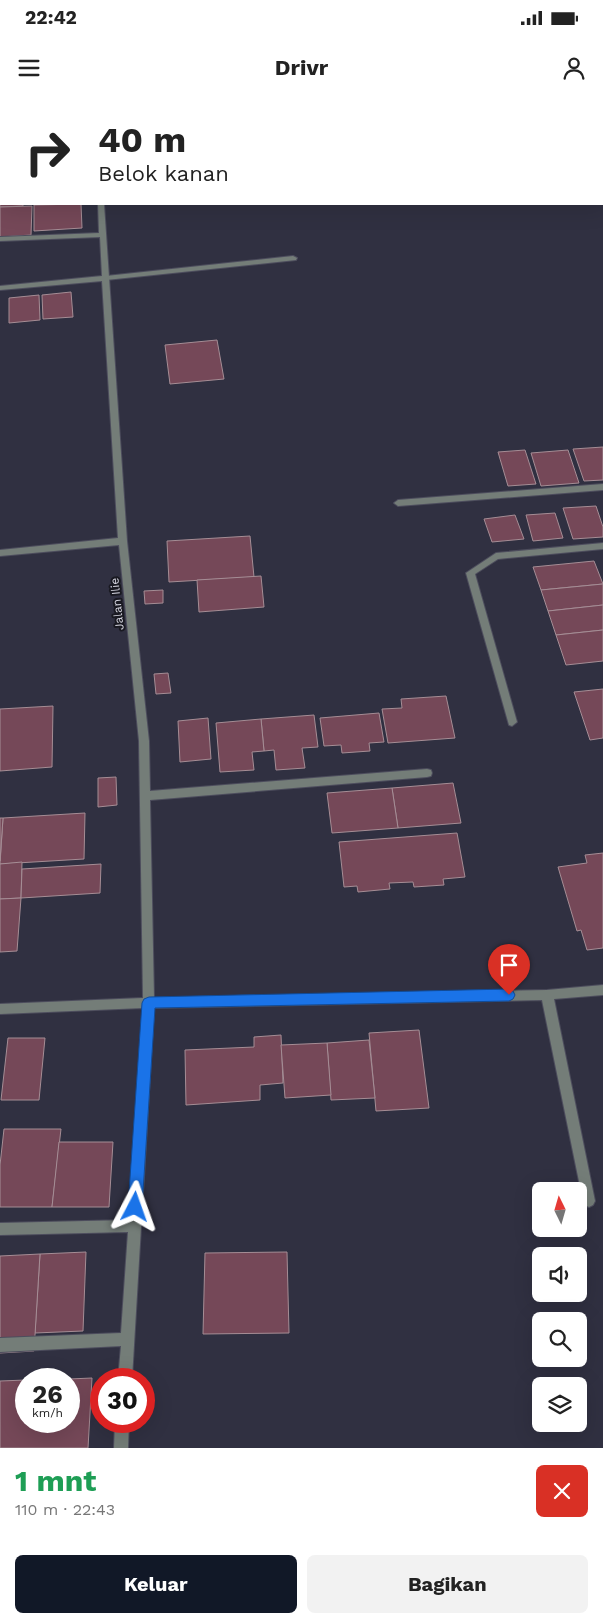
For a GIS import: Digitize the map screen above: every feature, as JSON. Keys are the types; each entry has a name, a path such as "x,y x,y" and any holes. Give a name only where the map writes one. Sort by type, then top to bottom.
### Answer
{"street":[{"name":"Jalan Ilie","path":"101,205 123,541 144,741 149,1003 126,1368"},
{"path":"0,239 103,235"},
{"path":"0,288 293,258"},
{"path":"398,503 603,487"},
{"path":"0,553 123,541"},
{"path":"512,722 470,573 496,556 603,546"},
{"path":"145,796 427,772"},
{"path":"0,1009 149,1003 547,995 603,990"},
{"path":"547,995 589,1201"},
{"path":"0,1229 134,1226"},
{"path":"0,1345 127,1339"},
{"path":"121,1448 122,1433"}],"building":[{"path":"0,205 23,205 23,206 0,207"},
{"path":"34,205 81,205 82,228 34,231"},
{"path":"32,206 31,235 0,237 0,207"},
{"path":"71,292 73,317 43,319 42,295"},
{"path":"39,295 40,320 9,323 9,298"},
{"path":"217,340 224,379 170,384 165,345"},
{"path":"603,447 603,480 584,481 573,449"},
{"path":"525,450 536,484 508,486 498,452"},
{"path":"568,450 579,483 541,486 531,453"},
{"path":"596,506 603,527 603,537 573,539 563,508"},
{"path":"555,513 563,538 533,541 526,515"},
{"path":"515,515 524,539 492,542 484,519"},
{"path":"250,536 254,577 169,582 167,541"},
{"path":"594,561 603,584 541,590 533,567"},
{"path":"261,576 264,607 199,612 197,580"},
{"path":"603,584 603,605 548,611 541,590"},
{"path":"163,590 163,603 145,604 144,591"},
{"path":"603,605 603,630 556,635 548,611"},
{"path":"603,630 603,661 566,665 556,635"},
{"path":"168,673 171,693 156,694 154,674"},
{"path":"603,689 603,738 590,740 574,692"},
{"path":"446,696 455,738 388,743 382,709 402,708 401,699"},
{"path":"53,706 52,767 0,771 0,709"},
{"path":"379,713 384,742 369,743 370,751 342,753 341,745 324,746 320,718"},
{"path":"314,715 318,747 302,748 305,768 276,770 274,750 264,751 261,719"},
{"path":"208,718 211,759 180,762 178,721"},
{"path":"261,719 264,751 252,752 254,770 220,772 216,723"},
{"path":"116,777 117,805 98,807 98,778"},
{"path":"453,783 461,823 398,828 392,788"},
{"path":"392,788 398,828 332,833 327,793"},
{"path":"85,813 84,859 0,864 3,818"},
{"path":"0,818 3,818 0,861"},
{"path":"457,833 465,877 443,879 444,885 414,887 413,882 389,883 390,889 358,892 357,886 344,887 339,842"},
{"path":"603,853 603,948 587,950 581,930 577,931 558,867 587,863 585,855"},
{"path":"22,862 21,898 0,899 0,864"},
{"path":"101,864 100,893 21,898 22,869"},
{"path":"21,898 17,951 0,952 0,899"},
{"path":"419,1030 429,1108 376,1111 369,1033"},
{"path":"281,1035 283,1083 260,1085 260,1100 186,1105 185,1050 254,1047 254,1037"},
{"path":"8,1038 45,1038 39,1100 1,1100"},
{"path":"369,1040 375,1098 331,1100 327,1043"},
{"path":"327,1043 331,1095 285,1098 281,1045"},
{"path":"4,1129 61,1129 52,1207 0,1207 0,1165"},
{"path":"59,1142 113,1142 109,1207 52,1207"},
{"path":"86,1252 83,1331 35,1333 40,1254"},
{"path":"287,1252 289,1333 203,1334 205,1253"},
{"path":"40,1254 34,1351 0,1353 0,1256"},
{"path":"90,1378 88,1448 0,1448 0,1381 15,1380 15,1433 80,1433 80,1379"}],"route":[{"path":"135,1207 149,1003 509,995"}]}
